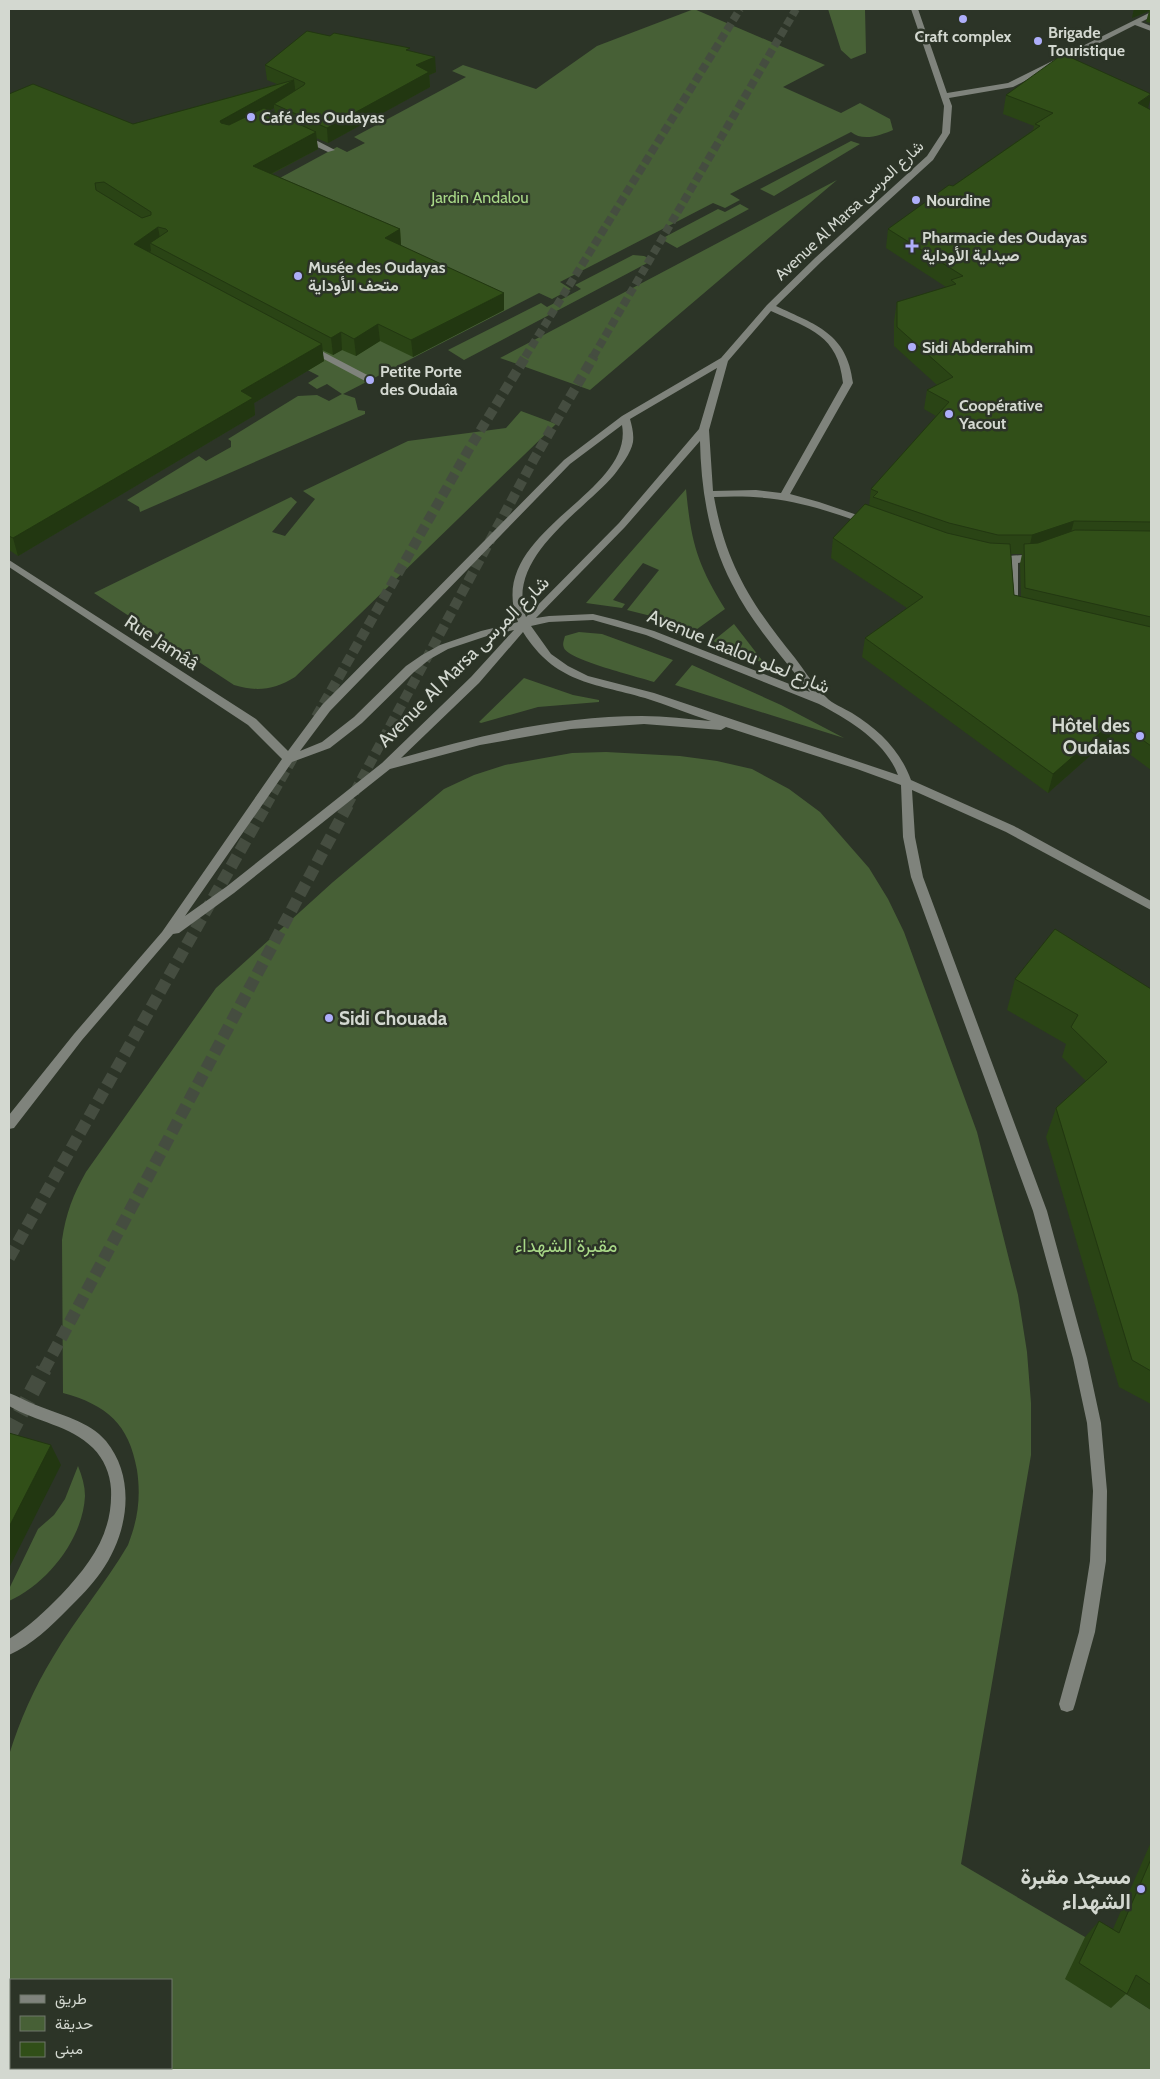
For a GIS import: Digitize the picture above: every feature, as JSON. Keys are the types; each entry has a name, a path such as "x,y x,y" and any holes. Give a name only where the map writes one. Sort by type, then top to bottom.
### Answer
{"street":[{"name":"Avenue Al Marsa شارع المرسى","path":"9,1124 78,1037 166,936 223,851 326,708 560,468 625,418 724,360 770,307 830,248 930,158 946,133 948,120 946,96 914,9"},
{"path":"946,96 1010,86 1151,14"},
{"path":"1135,22 1151,29"},
{"path":"296,134 331,150"},
{"path":"770,307 821,332 840,348 846,359 848,371 848,383 784,496"},
{"path":"297,341 370,380"},
{"name":"Avenue Al Marsa شارع المرسى","path":"166,936 230,890 386,766 443,712 525,624 622,525 704,430 724,360"},
{"path":"625,418 628,437 627,447 612,470 529,557 522,569 516,597 519,611 540,649 566,670 584,678 650,696 736,727 863,767 957,803 1000,822 1151,906"},
{"path":"704,430 704,453 714,525 727,563 748,604 823,702"},
{"path":"710,494 760,493 784,496 844,512 880,526"},
{"path":"986,558 1029,559 1049,553"},
{"path":"1013,560 1014,611"},
{"name":"Rue Jamââ","path":"9,563 252,722 290,758"},
{"name":"Avenue Laalou شارع لعلو","path":"290,758 326,746 358,720 410,669 426,657 464,639 549,619 592,617 650,633 823,702 850,716 879,739 898,764 906,783"},
{"path":"386,766 446,748 509,734 571,725 634,720 736,727"},
{"path":"906,783 910,851 917,877 1040,1210 1078,1350 1094,1423 1100,1491 1098,1561 1087,1632 1067,1704"},
{"path":"9,1400 85,1432 100,1445 114,1471 118,1485 119,1508 114,1533 103,1556 87,1578 40,1628 9,1646"}],"green space":[{"name":"Jardin Andalou","path":"694,9 825,65 783,87 841,113 860,103 890,119 893,130 866,137 861,137 851,132 730,194 740,200 725,208 713,203 560,282 571,289 552,299 539,293 343,394 355,398 358,410 365,411 365,414 140,512 139,507 127,500 199,456 206,461 231,447 231,441 228,439 298,396 317,395 329,401 342,394 327,384 317,389 308,383 319,376 112,269 337,147 347,152 365,143 354,137 466,77 452,71 463,65 536,89 597,46"},
{"path":"828,9 865,9 866,53 851,59 841,50"},
{"path":"851,141 860,144 774,196 760,189"},
{"path":"837,180 590,390 500,358"},
{"path":"740,204 749,209 677,248 661,239 718,209 725,212"},
{"path":"633,255 644,256 653,260 464,360 448,350 541,303 547,307 581,289 575,285"},
{"path":"521,411 556,424 295,677 280,685 250,689 234,685 94,593 291,497 297,502 272,532 285,536 315,499 303,491 408,441 506,428"},
{"path":"686,489 690,524 697,552 708,579 725,609 693,632 655,617 627,610 659,570 643,563 613,600 625,604 622,608 586,603"},
{"path":"734,624 765,664 713,641"},
{"path":"579,632 602,634 673,660 654,682 620,672 591,663 569,653 563,646 565,636"},
{"path":"692,665 781,705 844,738 675,685"},
{"path":"524,678 573,695 599,700 599,702 538,707 479,722"},
{"name":"مقبرة الشهداء","path":"606,752 680,756 717,761 752,769 789,789 820,812 869,868 888,899 904,932 977,1132 1018,1295 1027,1352 1031,1403 1031,1455 961,1864 1085,1937 1120,1990 1151,2010 1151,2070 9,2070 9,1755 28,1705 46,1669 128,1545 139,1499 137,1470 128,1440 122,1429 104,1411 92,1404 63,1393 62,1240 74,1197 86,1172 216,988 333,882 444,789 474,775 505,765 572,753"},
{"path":"78,1466 85,1496 78,1528 70,1544 49,1572 37,1583 9,1601 9,1589 38,1529 54,1515 65,1499"}],"building":[{"path":"307,31 330,36 334,33 410,48 406,50 435,57 416,65 429,72 327,128 274,104 305,83 265,65"},
{"path":"1063,54 1151,94 1138,103 1151,110 1151,522 1074,521 1032,535 998,535 949,523 873,497 878,492 871,489 949,402 927,390 953,377 897,327 897,302 956,284 951,280 963,276 888,229 949,185 953,186 1040,126 1035,124 1053,113 1006,95"},
{"path":"294,80 220,121 229,125 264,108 316,132 253,166 400,229 385,238 504,293 411,340 378,324 354,339 341,332 331,338 150,243 168,231 158,227 134,244 322,344 241,391 253,398 13,538 9,536 9,94 33,84 133,124","holes":["104,182 151,212 151,215 142,218 96,190 95,183"]},
{"path":"865,504 947,533 990,543 1010,544 1014,595 1151,627 1151,746 1115,720 1053,774 865,638 923,597 833,538"},
{"path":"1075,530 1151,531 1151,617 1025,588 1024,544 1038,543"},
{"path":"1055,929 1151,989 1151,1371 1132,1360 1056,1108 1107,1062 1071,1027 1078,1015 1015,979"},
{"path":"9,1433 51,1445 9,1527"},
{"name":"مسجد مقبرة الشهداء","path":"1151,1859 1151,1985 1136,1975 1127,1994 1079,1963 1099,1921 1119,1933"}],"tunnel":[{"path":"525,357 740,9"},
{"path":"593,357 796,9"},
{"path":"316,717 469,449 526,356"},
{"path":"347,806 534,459 594,356"},
{"path":"266,806 293,758"},
{"path":"9,1258 266,805"},
{"path":"44,1370 348,805"},
{"path":"9,1435 44,1369"}],"place":[{"name":"Craft complex","path":"963,19"},
{"name":"Brigade Touristique","path":"1038,41"},
{"name":"Café des Oudayas","path":"251,117"},
{"name":"Nourdine","path":"916,200"},
{"name":"Pharmacie des Oudayas صيدلية الأوداية","path":"912,246"},
{"name":"Musée des Oudayas متحف الأوداية","path":"298,276"},
{"name":"Sidi Abderrahim","path":"912,347"},
{"name":"Petite Porte des Oudaîa","path":"370,380"},
{"name":"Coopérative Yacout","path":"949,414"},
{"name":"Hôtel des Oudaias","path":"1140,736"},
{"name":"Sidi Chouada","path":"329,1018"},
{"name":"مسجد مقبرة الشهداء","path":"1141,1889"}]}
